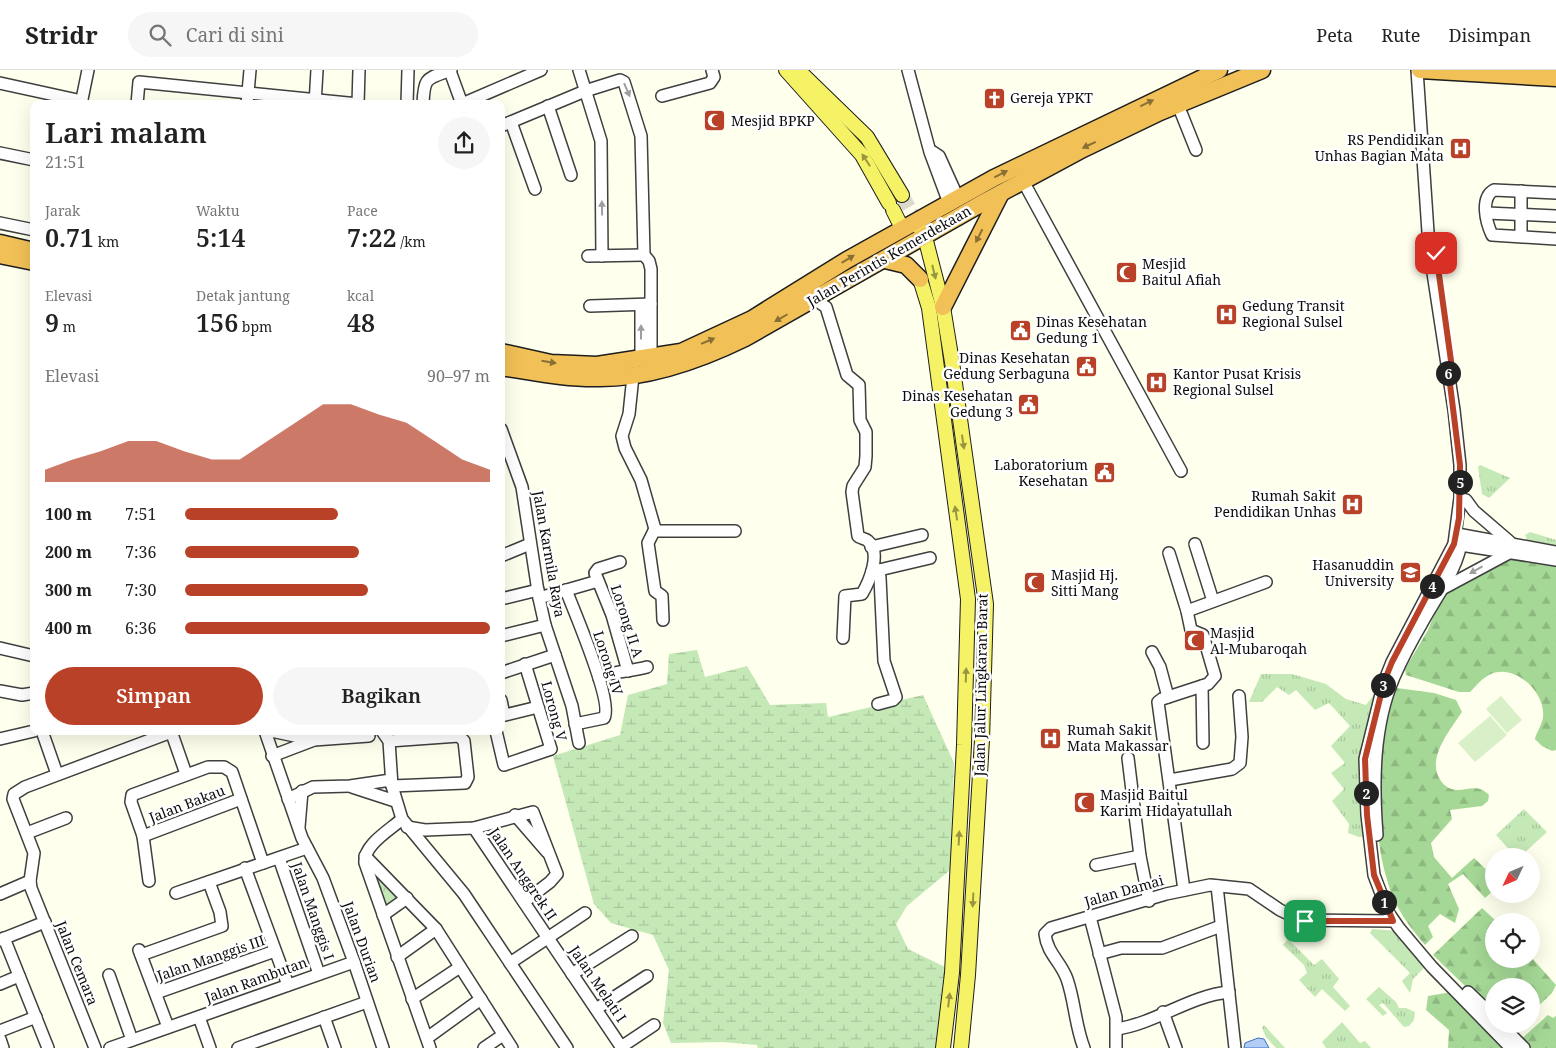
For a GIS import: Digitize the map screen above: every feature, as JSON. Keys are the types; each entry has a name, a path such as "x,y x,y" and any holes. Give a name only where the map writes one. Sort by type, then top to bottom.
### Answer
{"highway":[{"name":"Jalan Perintis Kemerdekaan","path":"505,368 574,377 633,376 710,355 746,338 1083,148 1178,105 1227,76 1262,70"},
{"path":"1420,70 1556,78"},
{"name":"Jalan Perintis Kemerdekaan","path":"505,353 551,363 597,365 646,359 681,352 726,333 953,200 1058,145 1211,72"},
{"path":"943,308 1001,193"},
{"path":"914,222 924,238"},
{"path":"914,222 924,238"},
{"path":"0,243 30,249"},
{"path":"0,255 30,261"},
{"path":"885,260 906,265 920,279"}],"main road":[{"path":"786,70 862,154 891,207 914,222"},
{"path":"798,70 867,137 902,196"},
{"name":"Jalan Jalur Lingkaran Barat","path":"924,238 943,308 986,604 982,740 968,975 961,1048"},
{"name":"Jalan Jalur Lingkaran Barat","path":"920,279 929,308 968,599 964,745 952,973 943,1048"},
{"path":"952,973 968,975"}],"street":[{"path":"82,100 88,70"},
{"path":"247,100 250,70"},
{"path":"315,100 318,70"},
{"path":"358,100 359,70"},
{"path":"407,100 408,70"},
{"path":"423,100 423,87 426,80 450,70 461,100"},
{"path":"471,100 541,70"},
{"path":"579,70 601,141 602,256"},
{"path":"662,96 710,83 714,77 712,70"},
{"path":"908,70 930,152 936,152 939,156 953,200"},
{"path":"1420,70 1432,253 1462,453 1466,500 1458,540 1442,589 1384,682 1365,759 1367,815 1374,875 1393,921 1485,1008"},
{"path":"535,189 506,124 585,91 621,80 625,84 632,102 641,136 644,255 649,261 651,269 646,304 646,359"},
{"path":"137,100 139,82 248,92 302,100"},
{"path":"0,83 73,100"},
{"path":"1178,105 1196,150"},
{"path":"548,106 571,175"},
{"path":"0,152 30,159"},
{"path":"1023,181 1181,471"},
{"path":"1556,193 1500,190 1490,192 1486,204 1492,234 1556,239"},
{"path":"1521,191 1521,236"},
{"path":"1487,213 1556,216"},
{"path":"0,223 30,229"},
{"path":"588,256 644,255"},
{"path":"814,299 826,307 847,375 856,381 860,387 860,420 866,432 866,456 865,468 853,486 852,492 858,536 868,541 873,556 884,661 896,698 878,704"},
{"path":"590,306 646,304"},
{"path":"633,376 628,414 622,436 625,448 645,490 654,531 648,543 655,591 662,596 663,620"},
{"name":"Jalan Karmila Raya","path":"505,440 521,483 538,594 545,625 570,699 579,743"},
{"path":"1462,453 1458,540 1395,665 1385,705 1375,761 1374,802 1381,874 1395,909 1411,938 1432,967 1511,1048"},
{"path":"1466,500 1474,511 1502,536 1513,549"},
{"path":"654,531 735,531"},
{"path":"871,547 922,534"},
{"path":"1458,540 1513,549 1556,560"},
{"path":"505,554 530,544"},
{"path":"1195,544 1213,601"},
{"path":"1442,589 1513,549 1556,552"},
{"path":"1163,699 1202,686 1213,680 1215,673 1202,633 1190,630 1187,611 1169,553"},
{"path":"843,638 845,596 862,594 875,571 930,558"},
{"path":"505,599 566,590 598,581 595,573 598,569 620,562"},
{"name":"Lorong II A","path":"598,581 612,615 628,671"},
{"path":"1187,611 1266,582"},
{"name":"Lorong IV","path":"566,590 599,678 606,715 604,718 575,724"},
{"path":"505,635 545,625"},
{"path":"0,648 30,655"},
{"path":"1152,652 1161,670 1163,699 1158,709 1170,780 1184,890"},
{"path":"505,672 555,655"},
{"name":"Lorong V","path":"497,735 504,765 550,749 525,664"},
{"path":"599,678 619,670 628,671 647,667"},
{"path":"1202,686 1203,743"},
{"path":"0,691 22,695 30,694"},
{"path":"1170,780 1232,769 1240,763 1242,737 1239,696"},
{"path":"505,715 538,707"},
{"path":"0,739 30,732"},
{"path":"43,735 57,774"},
{"path":"0,894 30,884 34,853 13,799 16,791 164,735"},
{"path":"173,735 186,774"},
{"name":"Jalan Durian","path":"266,735 299,831 323,878 383,1048"},
{"path":"290,735 314,740 356,735"},
{"path":"272,756 323,735"},
{"path":"288,799 313,787 392,783 466,783 468,776 464,741 458,736 370,735"},
{"path":"384,735 395,801 405,823 464,894 568,1048"},
{"path":"1128,758 1140,856 1149,901"},
{"name":"Jalan Bakau","path":"149,881 143,836 131,802 132,795 212,766 226,767 232,774 263,863"},
{"path":"350,786 395,801"},
{"path":"299,831 302,791"},
{"name":"Jalan Bakau","path":"143,836 242,799"},
{"path":"405,823 425,830 474,828 515,815 532,812 536,814 557,872 555,878 524,902"},
{"path":"515,815 551,856"},
{"path":"27,833 66,818"},
{"path":"405,823 371,847 365,856 366,867 428,1043 481,999"},
{"name":"Jalan Anggrek II","path":"474,828 548,938"},
{"path":"425,830 429,852"},
{"path":"176,893 307,848"},
{"path":"365,856 436,930 512,1048"},
{"path":"1096,865 1140,856"},
{"name":"Jalan Manggis I","path":"279,858 319,974"},
{"path":"245,868 288,984"},
{"path":"168,1027 140,953 222,926 220,912 209,882"},
{"name":"Jalan Cemara","path":"30,884 95,1048"},
{"path":"1211,886 1221,926 1235,1048"},
{"name":"Jalan Damai","path":"1084,1048 1074,1019 1067,979 1047,945 1045,934 1051,928 1184,890 1211,886 1250,889 1280,910 1301,920 1393,921"},
{"path":"383,915 407,898"},
{"path":"510,963 585,913"},
{"path":"1090,917 1117,1029 1116,1048"},
{"path":"44,922 2,939 48,1048"},
{"path":"1099,954 1121,948 1162,948 1221,926"},
{"path":"397,958 436,930"},
{"path":"572,974 632,936"},
{"name":"Jalan Melati I","path":"548,938 622,1047"},
{"name":"Jalan Manggis III","path":"156,993 276,951"},
{"name":"Jalan Rambutan","path":"110,1048 354,962"},
{"path":"412,998 460,967"},
{"path":"109,975 132,1040"},
{"path":"0,984 19,976"},
{"path":"596,1009 647,976"},
{"path":"1117,1029 1135,1025 1208,995 1229,992"},
{"path":"238,1048 255,1045 367,1002"},
{"path":"1163,1012 1176,1048"},
{"path":"0,1031 36,1017"},
{"path":"199,1017 210,1048"},
{"path":"324,1017 336,1048"},
{"path":"622,1047 654,1025"},
{"path":"1509,1033 1524,1048"},
{"path":"484,1048 503,1035"},
{"path":"0,1039 3,1048"}],"green space":[{"path":"1480,465 1510,478 1489,498 1482,494 1478,467"},
{"path":"1530,532 1556,540 1556,546 1528,542 1525,535"},
{"path":"1512,559 1556,565 1556,750 1552,751 1542,746 1535,739 1543,717 1543,708 1534,690 1519,676 1500,672 1491,674 1470,692 1459,692 1406,675 1405,669 1428,630 1438,605 1448,589 1487,566"},
{"path":"697,650 705,677 747,666 770,705 826,703 828,717 923,695 954,763 950,870 907,906 896,924 908,949 945,967 935,1048 758,1048 757,1045 723,1042 671,1043 663,1023 669,970 653,935 611,923 594,904 553,756 620,735 628,695 667,684 669,654"},
{"path":"1261,674 1292,674 1326,684 1346,699 1366,705 1378,689 1373,836 1359,837 1348,833 1349,824 1332,801 1344,789 1331,773 1345,763 1331,746 1350,726 1329,703 1315,710 1296,690 1289,695 1277,687 1262,702 1249,702"},
{"path":"1397,688 1434,693 1456,700 1462,712 1441,745 1437,755 1437,773 1442,783 1450,788 1457,790 1474,788 1489,795 1488,801 1482,806 1450,810 1452,819 1431,843 1434,857 1452,878 1474,858 1485,868 1485,898 1463,874 1448,884 1459,909 1455,923 1440,914 1428,926 1433,937 1425,945 1408,924 1394,901 1384,868 1379,838 1378,794 1381,752 1387,712"},
{"path":"1501,696 1522,720 1507,733 1486,709"},
{"path":"1490,716 1507,735 1475,762 1458,743"},
{"path":"1524,809 1547,832 1530,848 1508,848 1496,835"},
{"path":"369,863 399,895 384,909"},
{"path":"1482,908 1487,913 1485,913 1485,968 1540,967 1556,985 1552,993 1540,1004 1540,978 1485,978 1485,1005 1433,955"},
{"path":"1372,929 1397,931 1424,968 1413,979 1410,993 1402,981 1410,973 1370,933"},
{"path":"1288,939 1314,965 1322,959 1339,979 1333,987 1350,1006 1345,1011 1322,989 1315,997 1299,980 1307,973 1304,965 1283,945"},
{"path":"1379,987 1396,1002 1399,1008 1406,1008 1415,1012 1414,1020 1409,1026 1404,1027 1383,1003 1379,1005 1387,1013 1383,1016 1366,999"},
{"path":"1452,992 1485,1025 1485,1033 1493,1033 1508,1048 1448,1048 1449,1030 1426,1010 1428,996"},
{"path":"1548,1015 1553,1018 1556,1016 1556,1048 1527,1048 1519,1041 1528,1033 1540,1033 1540,1022"},
{"path":"1342,1022 1360,1043 1365,1041 1371,1048 1326,1048 1322,1042"},
{"path":"1264,1025 1285,1048 1276,1048 1266,1037 1262,1028"}],"water":[{"path":"1258,1038 1264,1039 1269,1048 1244,1048 1245,1043"}],"tunnel":[{"path":"902,195 914,216 924,217"}],"place":[{"name":"Gereja YPKT","path":"994,98"},
{"name":"Mesjid BPKP","path":"715,121"},
{"name":"RS Pendidikan Unhas Bagian Mata","path":"1460,148"},
{"name":"Mesjid Baitul Afiah","path":"1126,272"},
{"name":"Gedung Transit Regional Sulsel","path":"1226,314"},
{"name":"Dinas Kesehatan Gedung 1","path":"1020,330"},
{"name":"Dinas Kesehatan Gedung Serbaguna","path":"1086,366"},
{"name":"Kantor Pusat Krisis Regional Sulsel","path":"1157,382"},
{"name":"Dinas Kesehatan Gedung 3","path":"1029,404"},
{"name":"Laboratorium Kesehatan","path":"1104,473"},
{"name":"Rumah Sakit Pendidikan Unhas","path":"1352,504"},
{"name":"Hasanuddin University","path":"1410,573"},
{"name":"Masjid Hj. Sitti Mang","path":"1035,583"},
{"name":"Masjid Al-Mubaroqah","path":"1194,641"},
{"name":"Rumah Sakit Mata Makassar","path":"1051,738"},
{"name":"Masjid Baitul Karim Hidayatullah","path":"1084,803"}],"route":[{"path":"1305,921 1393,921 1374,875 1367,815 1365,759 1384,682 1392,662 1454,544 1459,518 1460,465 1448,368 1452,368 1436,253"}]}
